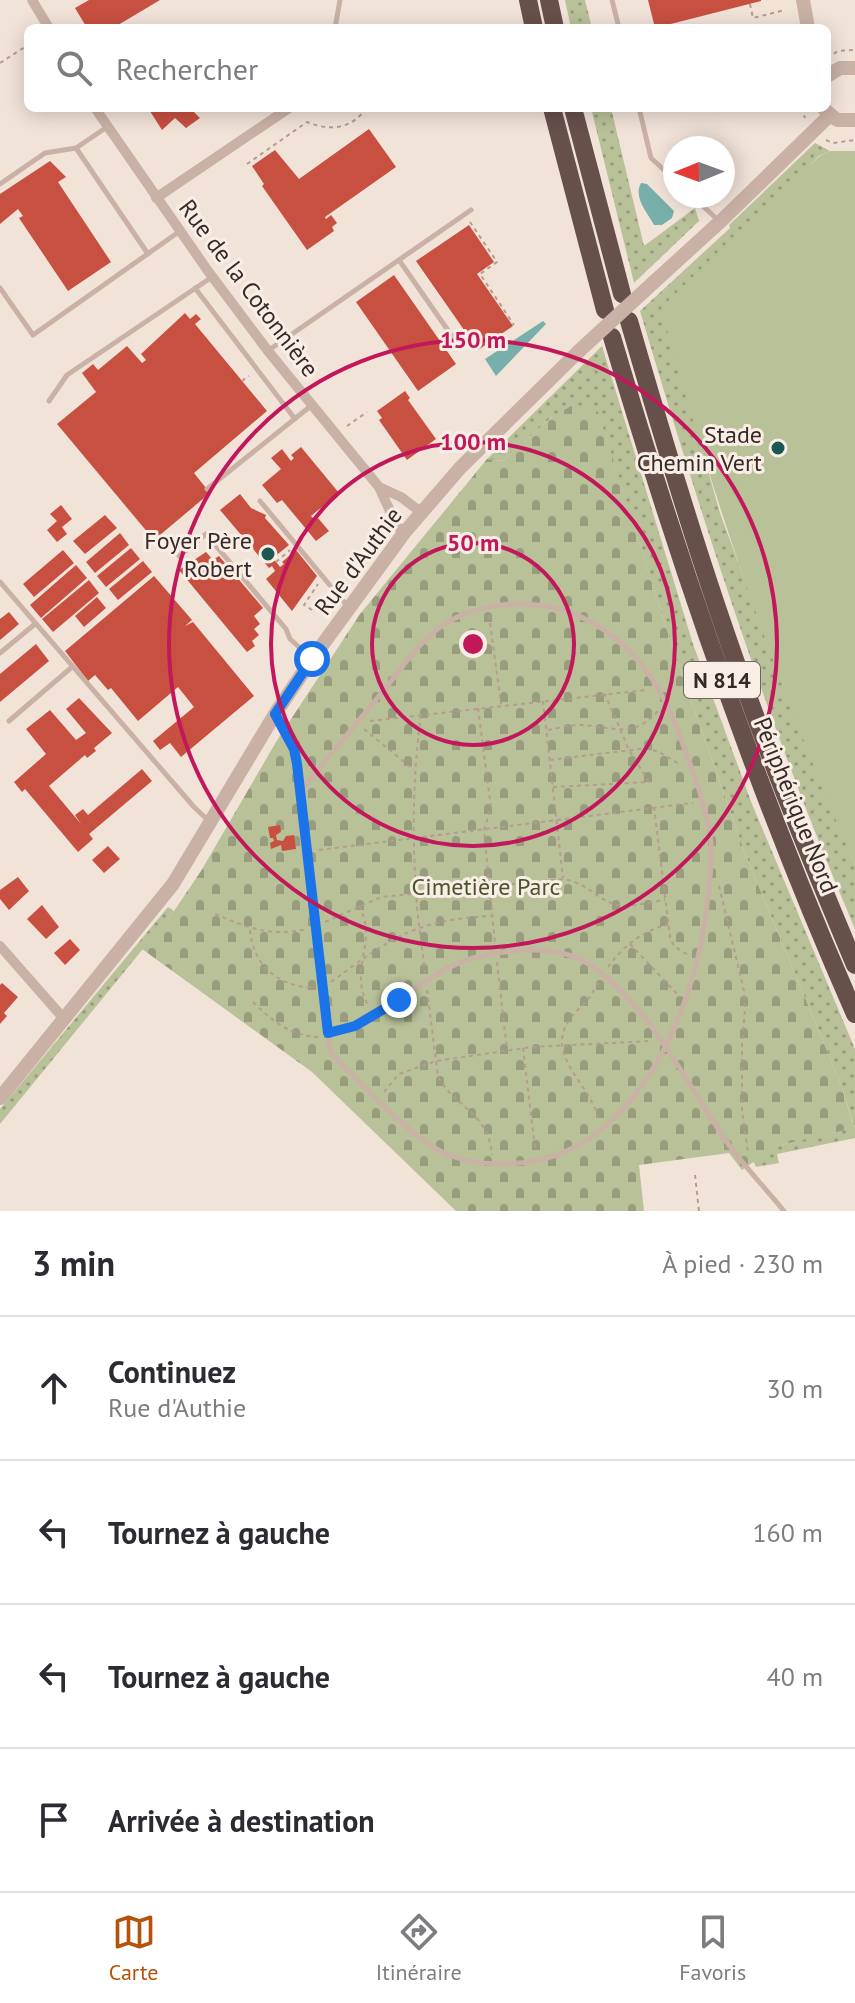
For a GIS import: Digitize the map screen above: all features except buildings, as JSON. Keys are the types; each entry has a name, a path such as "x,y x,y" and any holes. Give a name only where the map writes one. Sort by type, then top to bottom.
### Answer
{"highway":[{"path":"528,0 533,24"},
{"path":"549,0 554,24"},
{"path":"553,112 605,310"},
{"path":"574,112 622,294"},
{"name":"Périphérique Nord","path":"629,321 698,549 743,682 783,791 855,965"},
{"name":"Périphérique Nord","path":"612,337 684,570 739,728 855,1014"}],"street":[{"path":"32,0 47,24"},
{"path":"803,0 807,24"},
{"path":"831,74 840,68 855,68"},
{"name":"Rue de la Cotonnière","path":"98,112 156,198 268,351 379,487 397,526 404,533"},
{"path":"156,198 283,112"},
{"name":"Rue d'Authie","path":"0,1098 173,884 275,714 312,659 404,533 460,468 579,351 720,222 826,112 845,122 855,120"},
{"name":"Rue de la Cotonnière","path":"379,487 401,497 422,513"},
{"path":"2,951 65,1020"}],"lane":[{"path":"336,24 340,0"},
{"path":"612,0 618,24"},
{"path":"640,112 651,158 663,169"},
{"path":"0,184 45,153 76,148 108,126"},
{"path":"76,148 148,254"},
{"path":"705,208 720,222"},
{"path":"268,351 471,210"},
{"path":"0,288 33,335 180,231"},
{"path":"399,260 454,339"},
{"path":"49,401 67,375 212,276"},
{"path":"195,288 295,419"},
{"path":"207,489 313,405"},
{"path":"260,501 349,608"},
{"path":"179,556 206,534 286,629 290,639 312,659"},
{"path":"0,582 211,823"},
{"path":"275,714 294,749 299,793 315,927 322,989 330,1052 421,1139 448,1155 474,1163 537,1162 565,1154 601,1131 619,1114 665,1048 686,1003 699,962 711,868 710,834 702,802 666,702 653,677 623,644 594,622 555,608 524,604 460,615 427,637 299,793"},
{"path":"0,653 35,624"},
{"path":"9,721 72,667"},
{"path":"328,1035 355,1026 426,980 472,959 535,951 561,954 585,962 626,995 731,1148 784,1211"}],"path":[{"path":"750,4 753,18 785,10"},
{"path":"0,63 24,48"},
{"path":"831,56 845,50 855,50"},
{"path":"247,164 307,122 334,128 350,124 362,112"},
{"path":"803,112 809,123"},
{"path":"820,136 833,143 855,140"},
{"path":"346,427 367,412"},
{"path":"276,562 295,546"},
{"path":"312,610 304,605 322,579"},
{"path":"487,608 501,705"},
{"path":"357,723 659,689"},
{"path":"553,787 649,782 629,750 605,694"},
{"path":"543,700 563,879"},
{"path":"547,730 578,725 620,731 635,729 650,720 666,702"},
{"path":"478,708 491,808 484,830 507,1050"},
{"path":"421,715 415,771 416,894 436,1061 444,1087 475,1114 481,1124 492,1148 493,1164"},
{"path":"357,723 415,771"},
{"path":"550,760 647,748 661,753 693,774"},
{"path":"306,851 702,802"},
{"path":"654,807 668,924 674,946 699,962"},
{"path":"215,914 265,933 289,933 315,927 381,897 563,879 580,882 611,904 622,906 665,900"},
{"path":"718,883 745,1000 742,1111 749,1159 745,1164"},
{"path":"359,905 367,927 361,960 361,984 374,1015"},
{"path":"250,928 252,947 279,981 322,989 390,939 448,919 492,916"},
{"path":"601,1131 596,1108 587,1090 567,1064 563,1045 566,1024 589,999 617,955 645,931 668,924"},
{"path":"630,943 686,1003"},
{"path":"253,1002 271,1020 295,1033 305,1037 328,1035"},
{"path":"379,1099 399,1074 436,1061 523,1048 660,1041"},
{"path":"523,1048 537,1162"},
{"path":"695,1175 699,1211"}],"green space":[{"path":"565,0 585,0 591,24 570,24"},
{"path":"592,112 612,112 644,246 695,208 699,221 634,283"},
{"path":"815,143 830,151 819,156 662,308 720,513 798,724 855,865 855,929 794,777 738,623 640,311 730,228 729,225"},
{"name":"Stade Chemin Vert","path":"830,151 855,151 855,865 799,728 748,590 702,450 661,308 786,185"},
{"path":"602,346 693,644 752,804 855,1049 855,1138 777,1154 779,1163 756,1167 753,1160 776,1146 854,1127 842,1087 744,851 671,643 598,413 552,417 503,461 487,459"},
{"name":"Cimetière Parc","path":"575,404 598,412 671,643 744,851 842,1087 854,1128 776,1146 742,1170 729,1153 639,1165 644,1211 456,1211 312,1072 142,949 174,911 201,871 276,742 360,614 487,459 503,461 552,417"},
{"path":"168,907 174,911 0,1124 0,1109"}],"water":[{"path":"641,183 647,184 663,200 663,208 674,211 672,218 662,225 654,225 642,204"},
{"path":"543,321 546,324 496,376 485,359"}],"place":[{"name":"Stade Chemin Vert","path":"778,448"},
{"name":"Foyer Père Robert","path":"268,554"}],"route":[{"path":"312,659 275,714 288,735 297,764 328,1033 355,1026 399,1000"}]}
